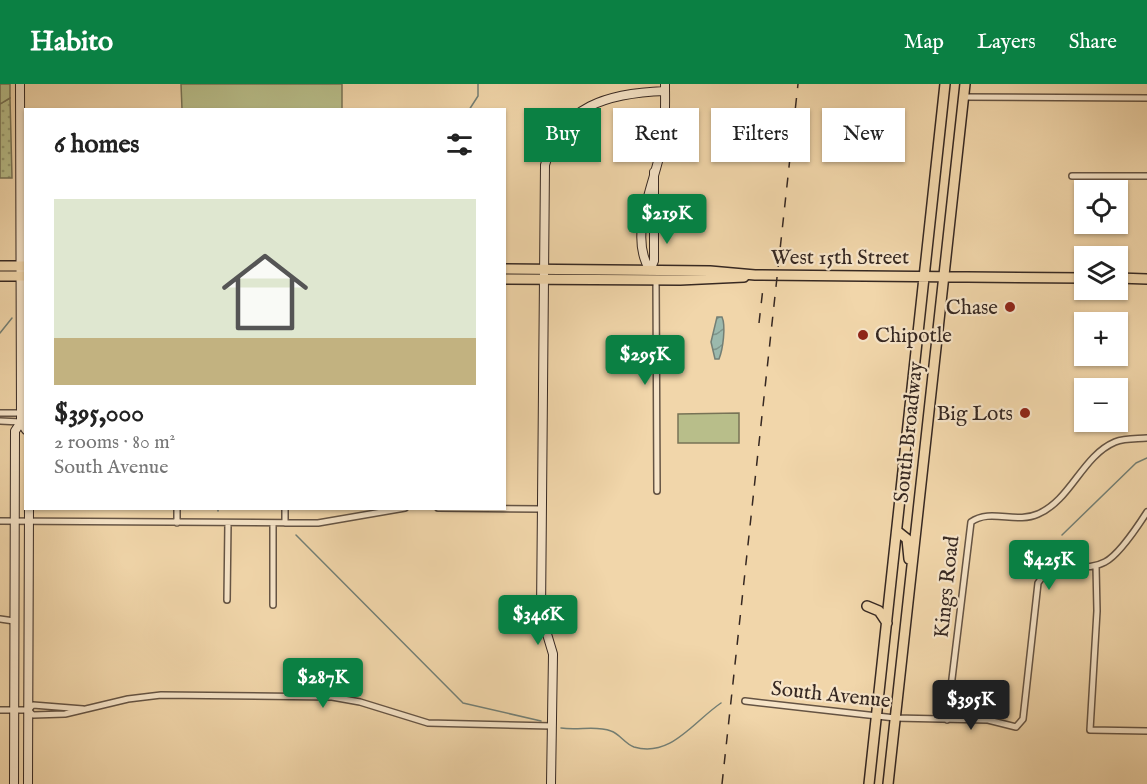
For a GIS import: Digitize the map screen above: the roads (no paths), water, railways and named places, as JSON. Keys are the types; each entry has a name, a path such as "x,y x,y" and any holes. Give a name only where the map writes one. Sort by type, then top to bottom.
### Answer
{"main road":[{"path":"14,784 15,431 21,417 23,372 20,84"},
{"path":"617,95 627,84"},
{"name":"South Broadway","path":"869,784 945,84"},
{"name":"South Broadway","path":"888,784 965,84"},
{"path":"551,784 553,654 542,614 543,174 549,150 570,120 582,110 617,95 665,87 664,132 654,172 654,261 650,270 656,280"},
{"path":"944,96 963,97"},
{"path":"0,266 23,266"},
{"name":"West 15th Street","path":"506,269 650,270 755,275 1074,278"},
{"name":"West 15th Street","path":"506,279 729,279 755,275"},
{"path":"0,276 23,276"},
{"path":"1128,278 1147,279"},
{"path":"21,417 24,425"},
{"path":"28,784 29,510"},
{"path":"897,531 907,538 911,573"},
{"path":"887,623 882,614 867,606 878,604 890,596"}],"street":[{"path":"963,97 1147,98"},
{"path":"1072,176 1147,176"},
{"path":"656,280 657,491"},
{"path":"0,413 21,417"},
{"path":"0,421 21,417"},
{"name":"Kings Road","path":"947,720 971,522 978,517 1020,518 1037,514 1054,503 1106,447 1116,441 1147,438"},
{"path":"506,509 541,509"},
{"path":"177,510 177,523"},
{"path":"285,510 285,523"},
{"path":"0,521 330,522 394,510"},
{"path":"1146,515 1113,557 1096,566 1097,611 1089,729 1147,730"},
{"path":"227,600 228,523"},
{"path":"273,523 273,605"},
{"name":"South Avenue","path":"745,701 895,718 988,720 1016,727 1023,719 1038,584 1046,572 1055,567 1096,566"},
{"path":"0,619 14,621"},
{"path":"0,710 28,710 33,715 65,714 90,710 128,699 161,695 332,697 360,702 428,723 552,726"},
{"path":"28,710 33,705 44,705 90,710"}],"water":[{"path":"717,317 722,317 724,332 719,359 715,359 711,342"}],"waterway":[{"path":"470,108 478,96 478,84"},
{"path":"0,333 12,318"},
{"path":"1062,535 1136,463 1147,458"},
{"path":"296,535 463,703 541,721"},
{"path":"561,728 605,729 614,732 634,747 647,749 671,743 721,703"}],"railway":[{"path":"722,784 798,84"},
{"path":"759,323 763,288"}],"place":[{"name":"Chase","path":"1010,307"},
{"name":"Chipotle","path":"863,335"},
{"name":"Big Lots","path":"1025,413"}]}
